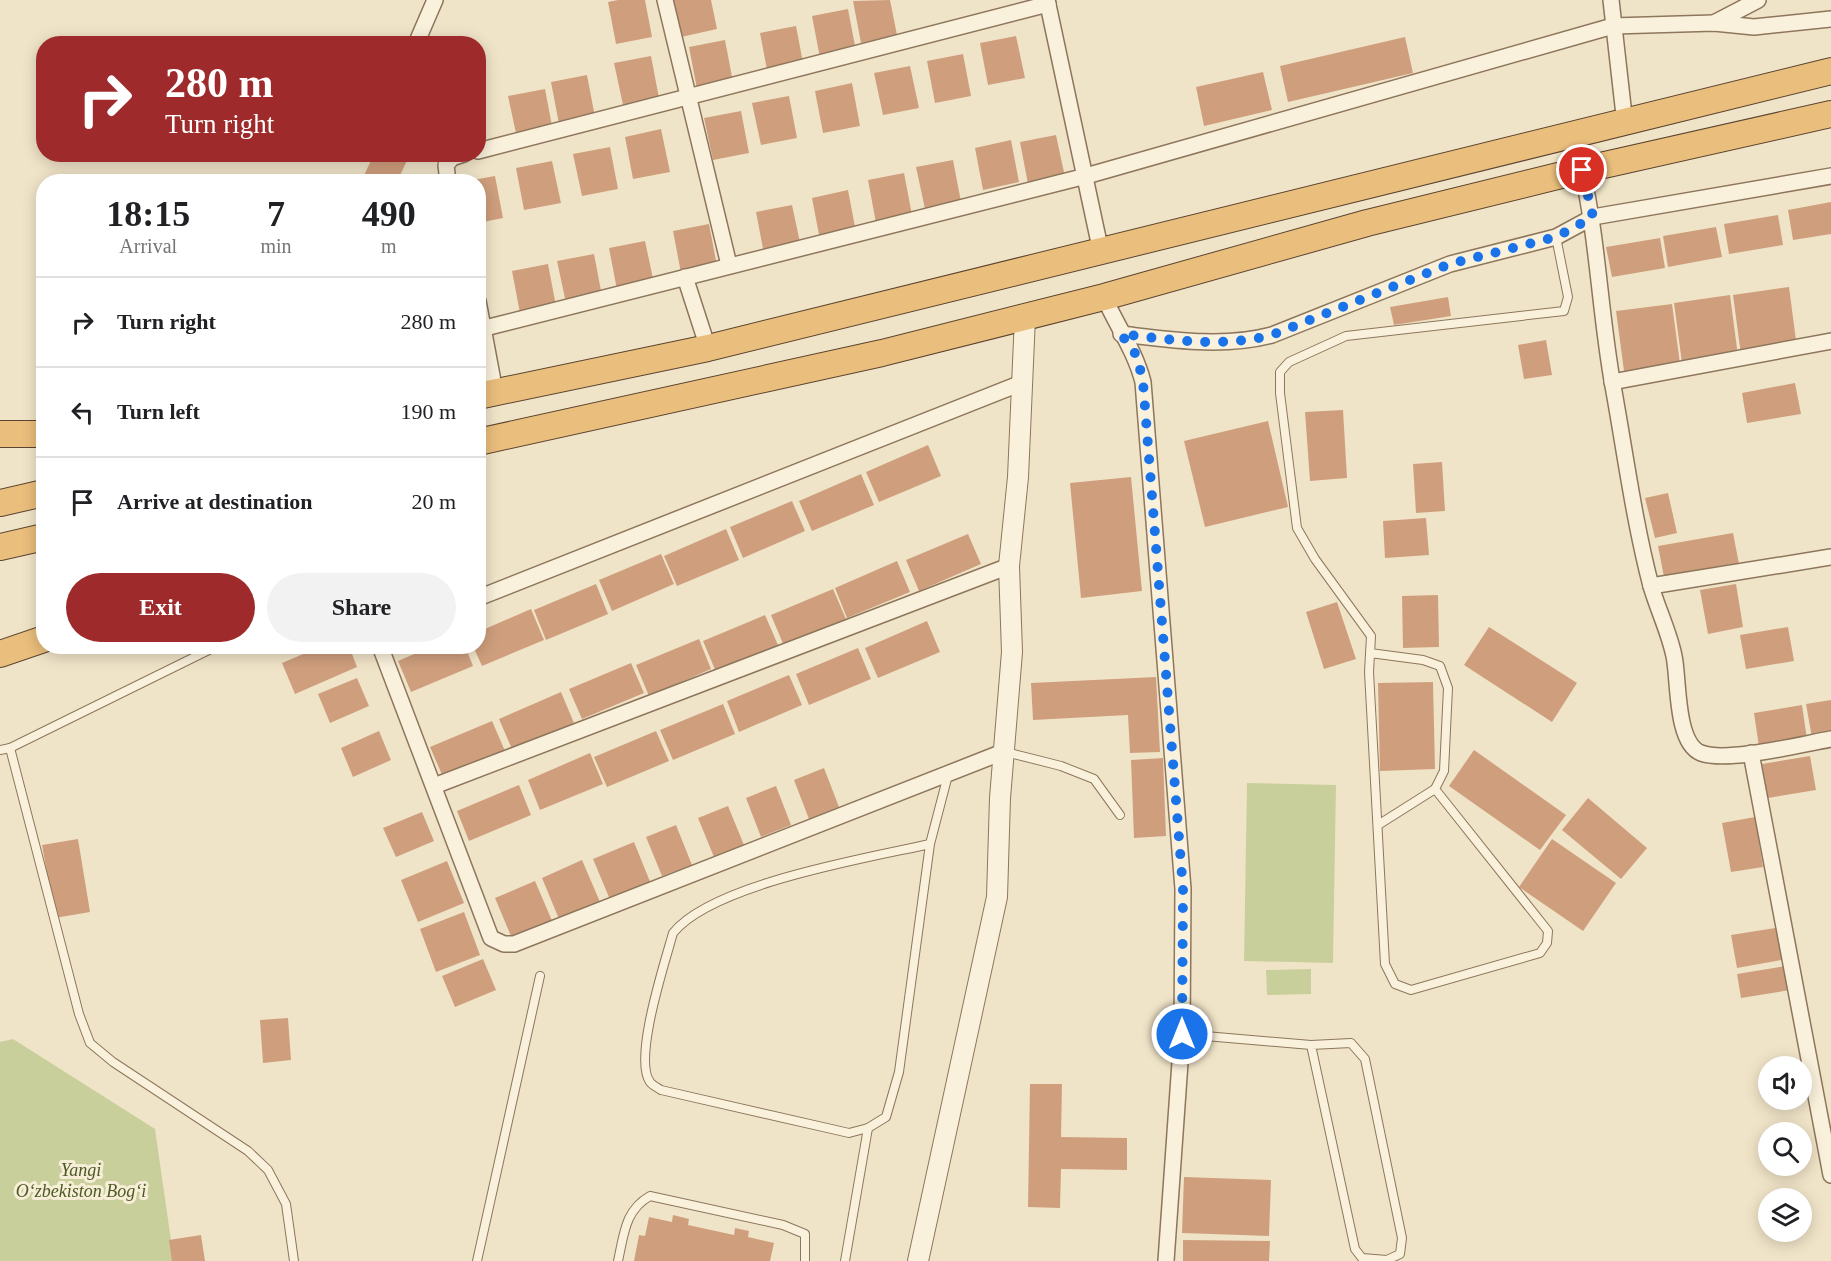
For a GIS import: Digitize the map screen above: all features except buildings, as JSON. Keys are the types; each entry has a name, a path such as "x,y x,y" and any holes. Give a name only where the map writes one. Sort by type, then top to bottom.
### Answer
{"highway":[{"path":"486,394 708,348 1361,186 1625,124 1831,71"},
{"path":"486,440 882,353 1104,297 1367,223 1582,170 1831,114"},
{"path":"0,434 36,434"},
{"path":"486,454 508,436"},
{"path":"0,503 36,496"},
{"path":"0,547 36,539"},
{"path":"0,654 36,642"}],"street":[{"path":"419,36 435,0"},
{"path":"665,0 729,265"},
{"path":"1611,0 1625,124"},
{"path":"1714,23 1758,0"},
{"path":"486,149 1048,2 1101,252"},
{"path":"486,328 1086,176 1613,26 1714,23 1754,27 1831,19"},
{"path":"1582,170 1593,217 1612,382 1651,586 1674,656 1682,724 1690,744 1700,753 1751,753 1831,739"},
{"path":"1121,334 1186,341 1243,343 1272,335 1450,264 1556,237 1593,217 1831,176"},
{"path":"685,276 708,348"},
{"path":"1104,297 1121,334 1137,356 1143,382 1183,889 1182,1034 1166,1261"},
{"path":"918,1261 997,897 1003,752 1012,652 1010,566 1024,382 1025,317"},
{"path":"1612,382 1831,341"},
{"path":"486,595 1024,382"},
{"path":"1651,586 1831,557"},
{"path":"434,786 1010,566"},
{"path":"383,654 491,938 504,944 514,944 1003,752"},
{"path":"1751,753 1831,1175"}],"lane":[{"path":"1435,789 1548,932 1547,943 1540,953 1411,990 1395,984 1385,964 1371,636 1315,559 1297,528 1280,393 1280,372 1289,362 1346,336 1564,311 1568,297 1556,237"},
{"path":"0,750 10,748 201,654"},
{"path":"1370,654 1423,660 1440,666 1448,688 1444,771 1435,789 1378,825"},
{"path":"10,748 79,1014 90,1043 113,1062 248,1151 268,1170 286,1204 294,1261"},
{"path":"1003,752 1060,766 1094,779 1120,815"},
{"path":"930,844 798,872 700,909 683,920 672,933 645,1041 647,1076 650,1083 661,1090 849,1133 868,1128 886,1117 899,1072 930,844 948,774"},
{"path":"477,1261 540,976"},
{"path":"1182,1034 1311,1045 1351,1044 1365,1059 1402,1238 1400,1254 1387,1260 1362,1258 1355,1249 1311,1045"},
{"path":"845,1261 868,1128"},
{"path":"618,1261 627,1220 636,1204 650,1196 783,1225 798,1231 805,1234 805,1261"}],"green space":[{"path":"1247,783 1336,785 1333,963 1244,961"},
{"path":"1311,969 1311,994 1267,995 1266,970"},
{"name":"Yangi Oʻzbekiston Bogʻi","path":"13,1039 155,1129 174,1261 0,1261 0,1042"}],"route":[{"path":"1182,1034 1183,889 1143,382 1137,356 1121,334 1186,341 1243,343 1272,335 1450,264 1556,237 1593,217 1582,170"}]}
